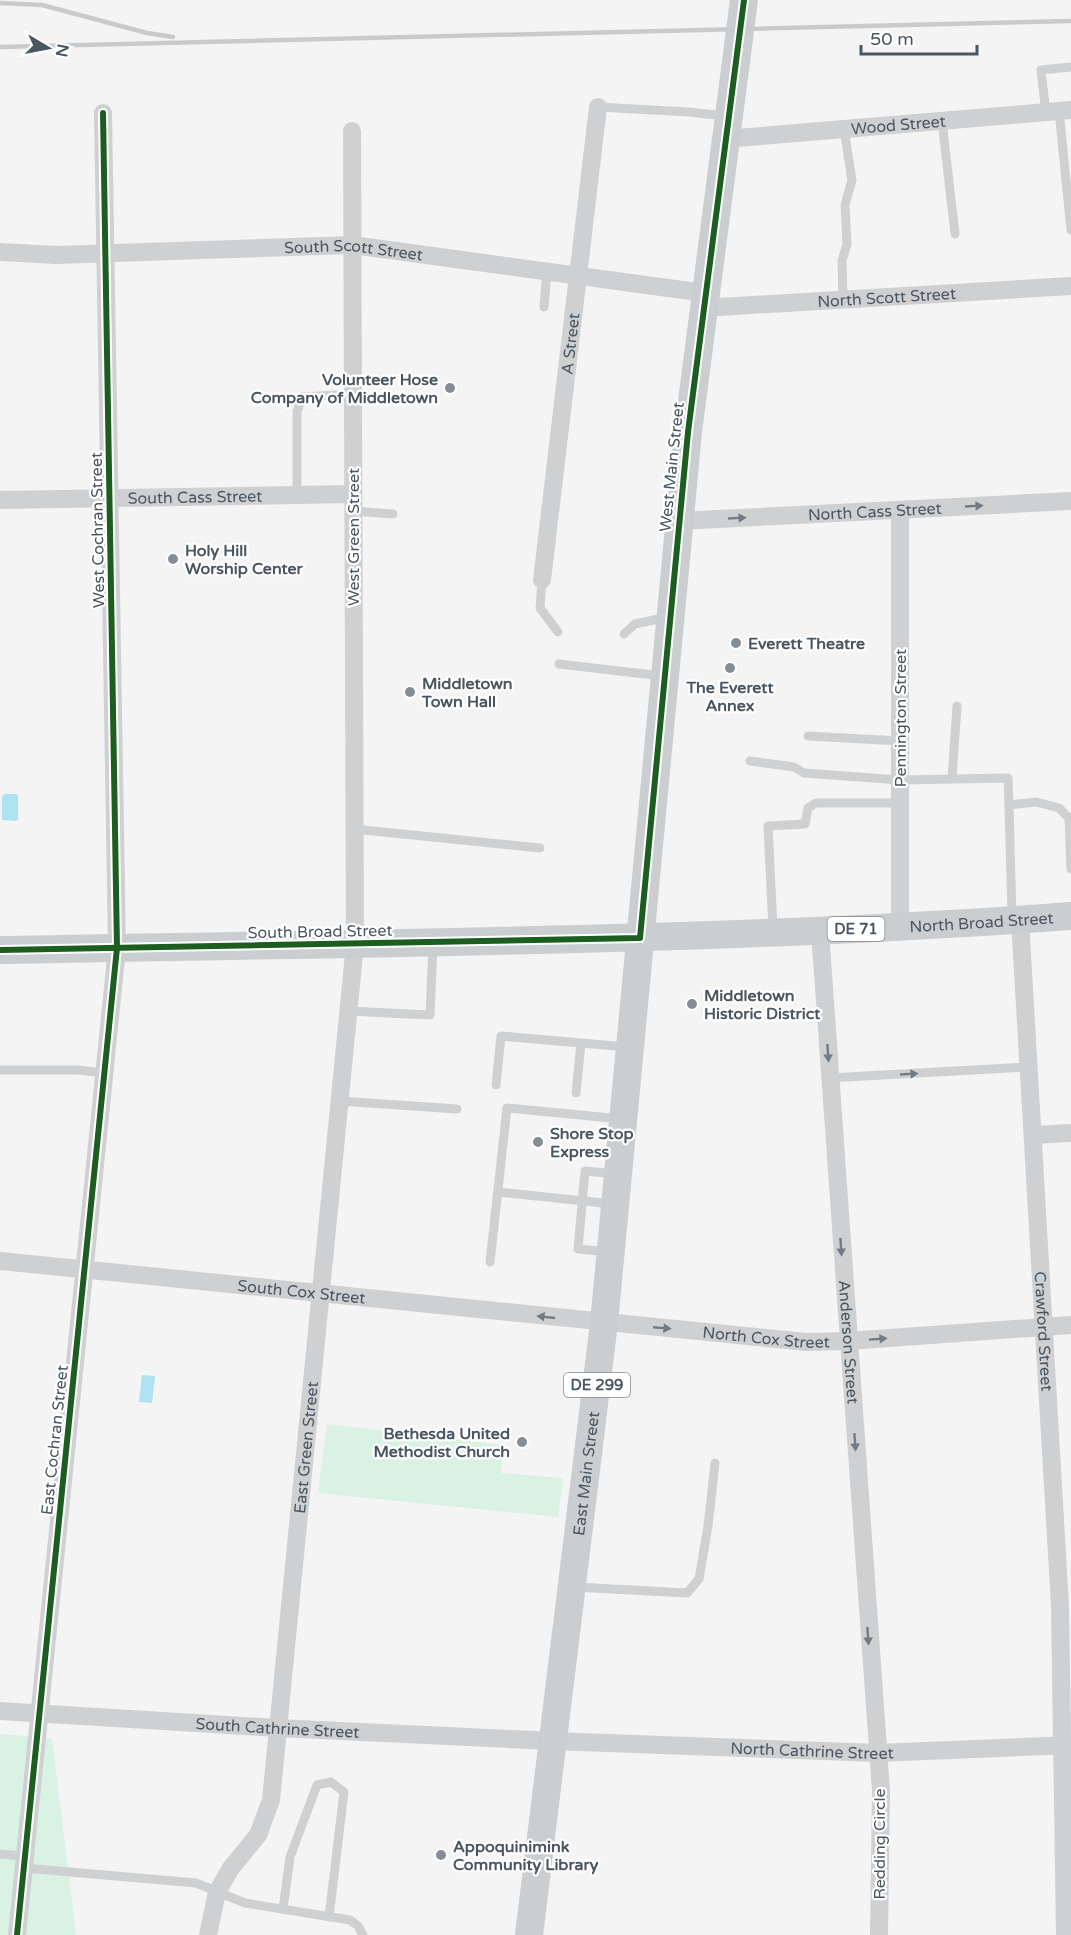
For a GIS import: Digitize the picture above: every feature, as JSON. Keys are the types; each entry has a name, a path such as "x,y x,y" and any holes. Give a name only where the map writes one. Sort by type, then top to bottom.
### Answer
{"main road":[{"name":"West Main Street","path":"640,938 679,521 704,300 744,0"},
{"name":"North Broad Street","path":"640,938 820,931 1071,916"},
{"name":"South Broad Street","path":"0,950 640,938"},
{"name":"East Main Street","path":"529,1935 604,1323 640,938"}],"street":[{"name":"A Street","path":"542,580 598,106"},
{"name":"Wood Street","path":"727,128 844,129 1058,111"},
{"name":"West Cochran Street","path":"103,112 117,948"},
{"name":"West Green Street","path":"352,131 355,944"},
{"name":"South Scott Street","path":"0,252 56,255 352,245 578,276 704,300"},
{"name":"North Scott Street","path":"704,300 843,300 1071,286"},
{"name":"South Cass Street","path":"0,500 297,495 353,503"},
{"name":"North Cass Street","path":"679,521 1071,501"},
{"name":"Pennington Street","path":"900,510 900,926"},
{"name":"Crawford Street","path":"1016,920 1029,1067 1067,1745 1065,1935"},
{"name":"Anderson Street","path":"820,931 877,1753"},
{"name":"East Green Street","path":"208,1935 217,1892 231,1868 258,1835 271,1800 355,944"},
{"name":"East Cochran Street","path":"17,1935 117,948"},
{"path":"1033,1135 1071,1133"},
{"name":"South Cox Street","path":"0,1261 604,1323"},
{"name":"North Cox Street","path":"604,1323 806,1342 1071,1325"},
{"name":"South Cathrine Street","path":"0,1711 278,1728 554,1741"},
{"name":"North Cathrine Street","path":"554,1741 877,1753 1067,1745"},
{"name":"Redding Circle","path":"877,1753 881,1791 879,1935"}],"lane":[{"path":"1071,68 1041,70 1058,111 1068,170 1071,230"},
{"path":"598,106 689,112 727,128"},
{"path":"942,121 955,234"},
{"path":"843,300 842,261 847,244 844,205 852,180 844,129"},
{"path":"544,307 547,272"},
{"path":"297,495 297,412 302,397 353,394"},
{"path":"353,503 393,514"},
{"path":"542,580 540,608 558,632"},
{"path":"624,634 635,624 671,617"},
{"path":"559,663 665,676"},
{"path":"952,779 957,706"},
{"path":"808,736 900,741"},
{"path":"750,761 794,767 804,773 900,780 1008,778 1016,920"},
{"path":"1009,805 1036,802 1059,808 1069,818 1071,869"},
{"path":"773,933 768,825 805,824 808,808 816,803 900,803"},
{"path":"354,829 540,848"},
{"path":"348,1011 430,1015 433,942"},
{"path":"496,1086 501,1036 630,1047"},
{"path":"576,1093 581,1043"},
{"path":"829,1078 1029,1067"},
{"path":"0,1070 78,1070 104,1073"},
{"path":"339,1101 457,1109"},
{"path":"490,1262 507,1107 623,1119"},
{"path":"610,1252 578,1249 585,1171 618,1174"},
{"path":"498,1192 615,1205"},
{"path":"572,1586 687,1593 699,1579 715,1463"},
{"path":"283,1909 291,1857 317,1785 331,1782 344,1792 329,1917"},
{"path":"0,1854 24,1862 196,1883 245,1903 350,1920 358,1926 363,1935"}],"green space":[{"path":"327,1424 503,1445 501,1473 563,1478 558,1517 318,1493"},
{"path":"0,1734 52,1738 76,1935 0,1935"}],"water":[{"path":"4,794 18,796 18,820 16,821 2,820"},
{"path":"142,1375 155,1376 152,1403 139,1402"}],"railway":[{"path":"0,3 42,5 147,33 173,37"},
{"path":"0,47 1071,21"}],"cycle path":[{"path":"0,950 640,938 688,432 744,0"},
{"path":"17,1935 117,948 103,113"}],"place":[{"name":"Volunteer Hose Company of Middletown","path":"450,388"},
{"name":"Holy Hill Worship Center","path":"173,559"},
{"name":"Everett Theatre","path":"736,643"},
{"name":"The Everett Annex","path":"730,668"},
{"name":"Middletown Town Hall","path":"410,692"},
{"name":"Middletown Historic District","path":"692,1004"},
{"name":"Shore Stop Express","path":"538,1142"},
{"name":"Bethesda United Methodist Church","path":"522,1442"},
{"name":"Appoquinimink Community Library","path":"441,1855"}]}
